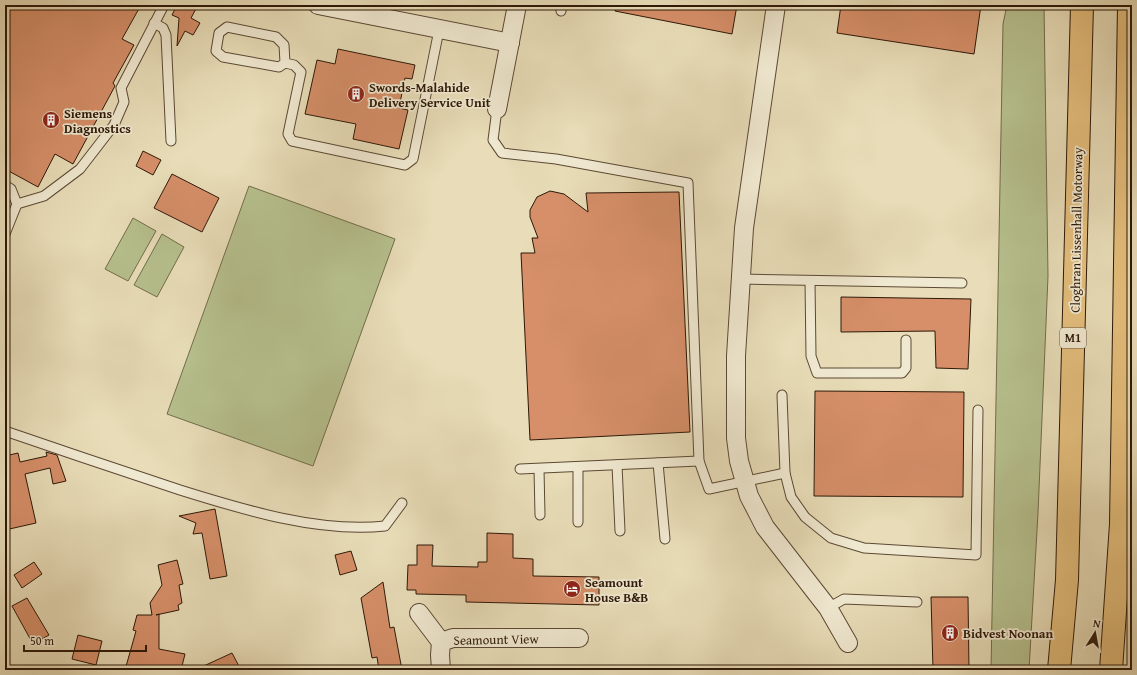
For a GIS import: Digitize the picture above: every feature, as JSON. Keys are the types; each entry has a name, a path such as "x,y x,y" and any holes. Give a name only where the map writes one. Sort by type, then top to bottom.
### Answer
{"highway":[{"name":"Cloghran Lissenhall Motorway","path":"1059,670 1067,572 1082,5"},
{"path":"1111,670 1121,524 1127,226 1129,5"}],"street":[{"path":"318,5 510,43"},
{"path":"497,109 517,5"},
{"path":"776,5 744,228 736,356 736,438 744,482 749,496 765,527 828,608 848,643"},
{"path":"419,613 441,642"},
{"name":"Seamount View","path":"441,670 441,642 453,638 579,638"}],"lane":[{"path":"17,204 44,196 80,169 114,125 124,102 121,88 164,5"},
{"path":"154,23 162,28 166,35 171,141"},
{"path":"285,64 284,45 276,37 226,27 219,33 216,51 223,57 279,67 285,64 294,65 300,72 288,134 292,141 404,165 413,159 439,30"},
{"path":"497,109 493,140 502,153 556,159 688,183 698,403 699,461 709,489 785,473"},
{"path":"5,185 10,189 17,204 5,234"},
{"path":"741,279 962,283"},
{"path":"810,281 811,356 817,373 902,373 906,368 906,340"},
{"path":"782,395 785,473 791,497 805,516 831,538 864,548 976,555 978,410"},
{"path":"5,431 242,510 308,522 362,528 385,526 402,503"},
{"path":"520,469 699,461"},
{"path":"658,463 665,539"},
{"path":"618,465 620,531"},
{"path":"578,466 578,522"},
{"path":"539,469 540,515"},
{"path":"828,608 844,599 917,602"}],"green space":[{"path":"1007,5 1044,5 1048,276 1038,513 1029,670 991,670 1003,24"},
{"path":"249,186 395,239 313,466 167,414"},
{"path":"133,218 156,231 128,281 105,269"},
{"path":"162,234 184,247 157,297 134,285"}],"building":[{"name":"Siemens Diagnostics","path":"5,5 141,5 122,39 134,45 113,83 115,86 73,164 55,154 38,187 5,169"},
{"path":"177,5 198,5 191,18 200,23 193,35 185,31 177,46 179,18 172,15"},
{"path":"616,5 737,5 732,34 615,11"},
{"path":"841,5 981,5 974,54 837,33"},
{"name":"Swords-Malahide Delivery Service Unit","path":"338,49 415,65 412,79 405,78 399,108 408,110 399,149 353,139 356,124 305,114 317,60 335,64"},
{"path":"143,151 161,160 153,175 136,166"},
{"path":"172,174 219,198 202,232 154,208"},
{"path":"550,191 564,194 588,212 586,193 679,192 690,432 530,440 521,253 535,253 532,238 538,238 530,217 530,210 537,197"},
{"path":"841,297 971,299 968,369 936,368 935,331 841,332"},
{"path":"815,391 964,392 963,497 814,496"},
{"path":"46,452 57,455 66,481 53,484 50,468 25,474 36,523 5,530 5,456 18,453 20,462 47,456"},
{"path":"215,509 227,576 210,579 202,533 193,534 196,523 179,516"},
{"path":"487,533 513,534 513,558 533,559 533,576 599,577 599,605 466,602 466,595 416,594 416,590 407,590 408,565 417,565 417,545 433,545 432,566 478,567 478,562 487,562"},
{"path":"351,551 357,570 340,575 335,555"},
{"path":"177,560 183,584 179,585 182,603 178,605 179,610 159,614 159,649 185,654 181,670 125,670 136,631 133,630 137,615 152,615 150,603 162,585 158,565"},
{"path":"34,562 42,574 22,588 14,575"},
{"path":"383,582 390,628 394,627 402,670 379,670 377,657 372,658 361,598"},
{"name":"Bidvest Noonan","path":"931,597 968,597 969,670 933,670"},
{"path":"27,598 49,635 33,644 12,606"},
{"path":"78,635 102,641 96,665 72,659"},
{"path":"232,653 241,670 195,670"}],"place":[{"name":"Swords-Malahide Delivery Service Unit","path":"356,94"},
{"name":"Siemens Diagnostics","path":"51,120"},
{"name":"Seamount House B&B","path":"572,589"},
{"name":"Bidvest Noonan","path":"950,633"}]}
